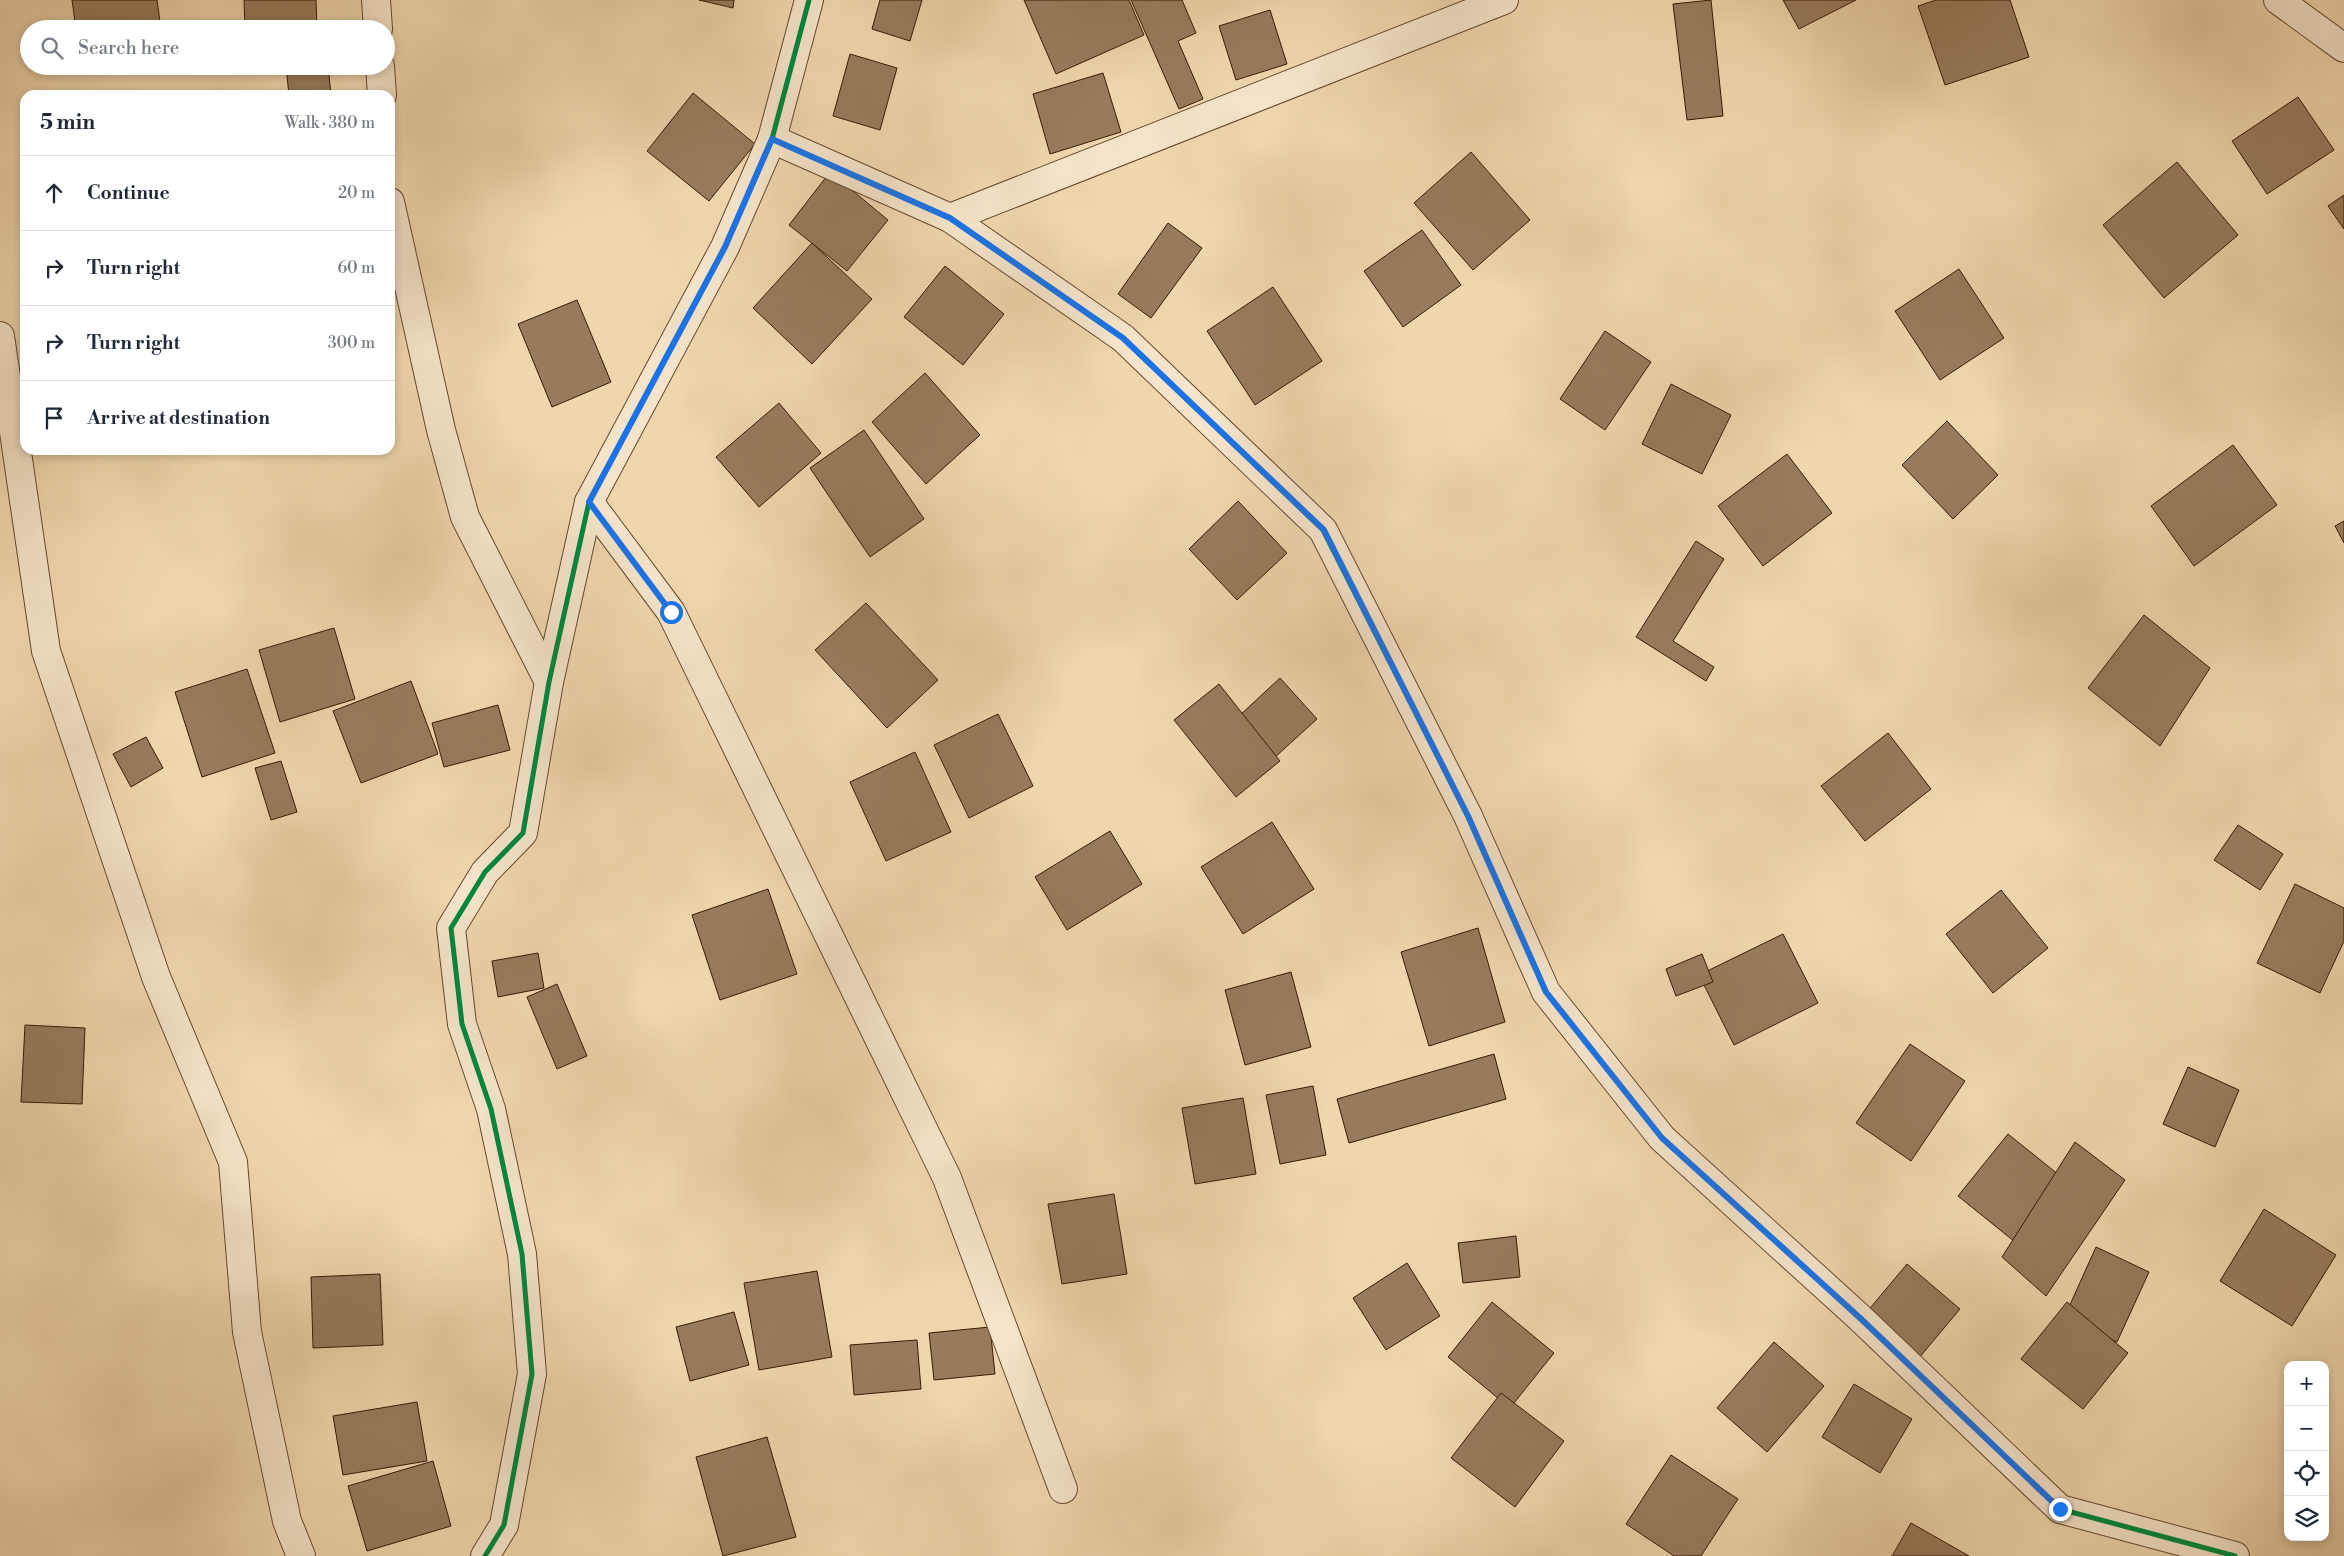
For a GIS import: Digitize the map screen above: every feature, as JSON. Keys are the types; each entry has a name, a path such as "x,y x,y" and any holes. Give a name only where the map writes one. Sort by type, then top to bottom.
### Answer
{"street":[{"path":"376,0 377,20"},
{"path":"485,1556 504,1525 532,1374 522,1254 491,1109 462,1024 451,928 485,872 523,833 549,682 589,502 725,247 772,139 809,0"},
{"path":"950,218 1504,0"},
{"path":"2278,0 2280,4 2344,48"},
{"path":"381,75 382,90"},
{"path":"772,139 950,218 1123,338 1324,530 1468,816 1546,992 1662,1138 1859,1317 2060,1509 2235,1556"},
{"path":"395,224 441,430 465,517 549,682"},
{"path":"0,336 46,651 156,977 233,1162 247,1332 287,1521 301,1556"},
{"path":"589,502 671,612 943,1170 1063,1489"}],"building":[{"path":"72,0 157,0 160,20 75,20"},
{"path":"244,0 316,0 317,20 245,20"},
{"path":"699,0 734,0 733,8"},
{"path":"880,0 922,0 910,41 872,29"},
{"path":"1024,0 1129,0 1144,35 1056,74"},
{"path":"1131,0 1182,0 1196,33 1178,41 1203,99 1179,109"},
{"path":"1711,0 1723,116 1687,120 1673,4"},
{"path":"1783,0 1856,0 1799,29"},
{"path":"1936,0 2010,0 2029,57 1945,85 1918,6"},
{"path":"1270,10 1287,64 1236,80 1219,26"},
{"path":"850,54 897,68 880,130 833,116"},
{"path":"1103,73 1121,132 1050,154 1033,94"},
{"path":"287,75 329,75 330,90 288,90"},
{"path":"693,93 755,144 709,201 647,151"},
{"path":"2298,97 2334,150 2267,194 2232,141"},
{"path":"1471,152 1530,220 1473,270 1414,203"},
{"path":"2177,162 2238,235 2164,298 2103,225"},
{"path":"830,172 888,220 847,271 789,225"},
{"path":"2344,195 2344,229 2328,206"},
{"path":"1168,223 1202,248 1151,318 1118,294"},
{"path":"1422,230 1461,285 1403,327 1364,271"},
{"path":"812,243 872,299 812,364 753,308"},
{"path":"945,266 1004,314 963,365 904,317"},
{"path":"1959,269 2004,338 1940,380 1895,311"},
{"path":"1273,287 1322,361 1255,405 1207,331"},
{"path":"577,300 611,382 552,407 518,324"},
{"path":"1605,331 1651,362 1605,430 1560,399"},
{"path":"925,373 980,435 926,484 872,422"},
{"path":"1671,384 1731,415 1702,474 1642,444"},
{"path":"779,403 821,453 759,507 716,457"},
{"path":"1947,421 1998,475 1953,519 1902,465"},
{"path":"864,430 924,519 870,557 810,468"},
{"path":"2233,445 2277,505 2194,566 2151,506"},
{"path":"1787,454 1832,513 1763,566 1718,506"},
{"path":"1238,501 1287,553 1237,600 1189,549"},
{"path":"2344,521 2344,543 2335,526"},
{"path":"1696,541 1724,559 1673,641 1714,667 1706,681 1636,637"},
{"path":"866,603 938,680 887,728 815,650"},
{"path":"2144,615 2210,668 2160,746 2088,688"},
{"path":"334,628 355,699 280,722 259,650"},
{"path":"247,669 275,753 202,777 175,692"},
{"path":"1280,678 1317,719 1274,758 1238,717"},
{"path":"411,681 438,754 361,783 333,711"},
{"path":"1219,684 1280,761 1236,797 1174,720"},
{"path":"498,705 510,750 444,767 432,723"},
{"path":"998,714 1033,786 969,818 934,745"},
{"path":"1888,733 1931,789 1865,841 1821,786"},
{"path":"146,737 163,768 131,787 113,754"},
{"path":"915,752 951,832 886,861 850,782"},
{"path":"281,761 297,812 271,820 255,768"},
{"path":"1272,822 1314,889 1243,934 1201,867"},
{"path":"2238,825 2283,854 2260,890 2214,860"},
{"path":"1110,831 1142,884 1067,930 1035,877"},
{"path":"2295,884 2344,908 2344,941 2320,993 2257,963"},
{"path":"768,889 797,974 720,1000 692,915"},
{"path":"2001,890 2048,948 1993,993 1946,934"},
{"path":"1478,928 1505,1022 1429,1046 1401,952"},
{"path":"1783,934 1818,1003 1734,1045 1699,975"},
{"path":"538,953 544,988 498,997 492,961"},
{"path":"1702,954 1713,982 1676,996 1666,969"},
{"path":"1291,972 1311,1047 1245,1065 1225,990"},
{"path":"557,984 587,1056 557,1069 527,997"},
{"path":"25,1025 85,1028 82,1104 21,1102"},
{"path":"1910,1044 1965,1081 1911,1161 1856,1123"},
{"path":"1494,1054 1506,1099 1349,1143 1337,1099"},
{"path":"2188,1067 2239,1090 2215,1147 2163,1124"},
{"path":"1313,1086 1326,1155 1280,1164 1266,1095"},
{"path":"1243,1098 1256,1174 1195,1184 1182,1108"},
{"path":"2008,1134 2064,1179 2015,1242 1958,1196"},
{"path":"2075,1142 2125,1180 2046,1296 2002,1257"},
{"path":"1114,1194 1127,1274 1062,1284 1048,1204"},
{"path":"2264,1209 2336,1255 2292,1326 2220,1281"},
{"path":"1516,1236 1520,1277 1463,1283 1458,1243"},
{"path":"2096,1247 2149,1272 2117,1342 2064,1318"},
{"path":"1407,1263 1440,1316 1386,1350 1353,1298"},
{"path":"1907,1264 1960,1309 1919,1358 1866,1313"},
{"path":"817,1271 832,1357 759,1370 744,1283"},
{"path":"380,1274 383,1345 313,1348 311,1277"},
{"path":"1492,1302 1554,1353 1510,1408 1448,1357"},
{"path":"2067,1302 2128,1353 2083,1409 2021,1359"},
{"path":"734,1312 749,1365 690,1381 676,1327"},
{"path":"990,1327 995,1374 934,1380 929,1333"},
{"path":"917,1340 921,1389 854,1395 850,1345"},
{"path":"1774,1342 1824,1386 1767,1452 1717,1408"},
{"path":"1854,1384 1912,1419 1880,1473 1822,1437"},
{"path":"1501,1393 1564,1441 1515,1507 1451,1458"},
{"path":"417,1402 427,1461 343,1475 333,1416"},
{"path":"767,1437 796,1537 723,1556 696,1457"},
{"path":"1671,1455 1738,1499 1701,1556 1674,1556 1626,1524"},
{"path":"433,1461 451,1526 367,1551 348,1486"},
{"path":"1911,1523 1969,1556 1892,1556"}],"cycle path":[{"path":"485,1556 504,1525 532,1374 522,1254 491,1109 462,1024 451,928 485,872 523,833 549,682 589,502 725,247 772,139 809,0"},
{"path":"772,139 950,218 1123,338 1323,530 1468,816 1546,992 1662,1138 1859,1317 2060,1509 2235,1556"}],"route":[{"path":"671,612 589,502 725,247 772,139 950,218 1123,338 1324,530 1468,816 1546,992 1662,1138 1859,1317 2060,1509"}]}
